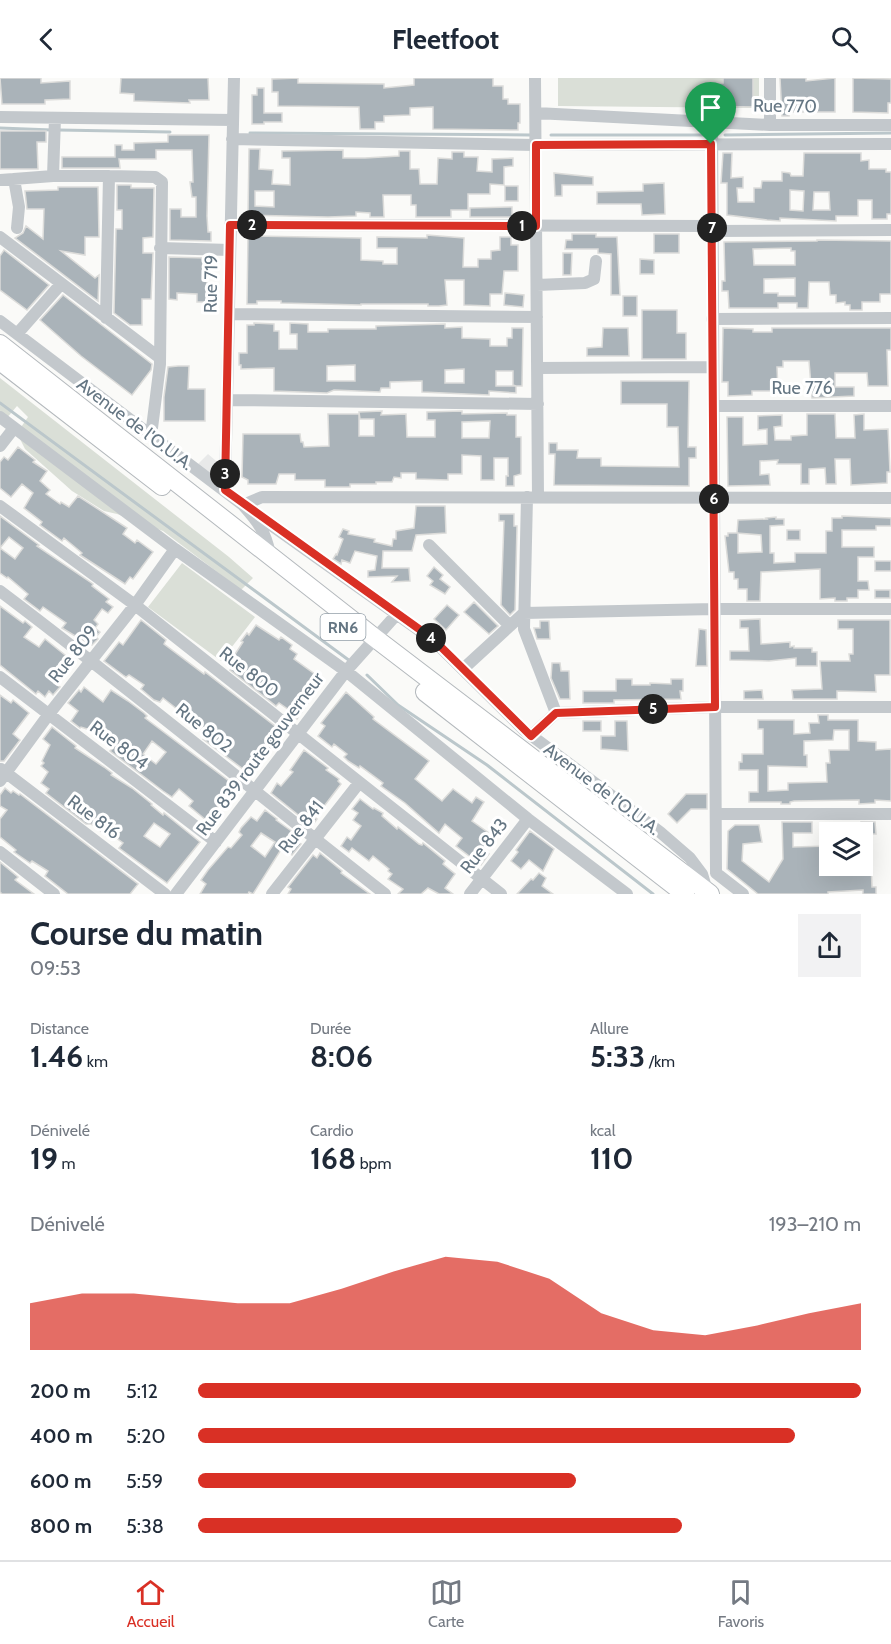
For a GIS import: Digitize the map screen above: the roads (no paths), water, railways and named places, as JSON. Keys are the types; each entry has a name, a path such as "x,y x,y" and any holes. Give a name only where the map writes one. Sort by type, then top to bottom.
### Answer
{"highway":[{"name":"Avenue de l'O.U.A.","path":"0,344 270,554 371,642 685,894"},
{"name":"Avenue de l'O.U.A.","path":"0,361 371,642 693,874 709,893"}],"street":[{"name":"Rue 719","path":"225,490 234,78"},
{"path":"535,78 538,404 524,629 556,713"},
{"path":"770,78 770,125"},
{"name":"Rue 770","path":"536,113 770,125 891,124"},
{"path":"0,117 233,120"},
{"path":"53,176 55,118"},
{"path":"712,122 716,873"},
{"path":"232,139 536,145 891,144"},
{"path":"0,180 53,176 109,176 155,177 162,182 160,358 151,436"},
{"path":"106,318 109,176"},
{"path":"14,179 19,207 17,228"},
{"path":"230,225 891,230"},
{"path":"0,237 160,358"},
{"path":"160,248 230,250"},
{"path":"537,285 590,281 594,279 596,261"},
{"path":"17,334 61,284"},
{"path":"228,314 537,317"},
{"path":"712,319 891,318"},
{"name":"Avenue de l'O.U.A.","path":"0,321 243,505 433,639 531,736 660,832 690,858 693,874"},
{"path":"537,368 713,367"},
{"path":"227,400 538,404"},
{"name":"Rue 776","path":"713,406 891,406"},
{"path":"0,417 176,549 346,670 528,819 627,894"},
{"path":"0,446 14,428"},
{"path":"270,554 260,524 243,505 262,497 891,498"},
{"name":"Rue 800","path":"0,506 135,605 501,894"},
{"path":"429,545 510,627"},
{"name":"Rue 809","path":"2,774 135,605 176,549"},
{"name":"Rue 802","path":"0,591 92,660 254,792 385,894"},
{"path":"463,669 524,613 714,609 891,609"},
{"name":"Rue 839 route gouverneur","path":"176,894 346,670 397,614"},
{"name":"Rue 804","path":"0,677 216,842"},
{"path":"531,736 556,713 715,707 891,707"},
{"name":"Rue 816","path":"2,774 165,894"},
{"name":"Rue 841","path":"276,892 314,839 360,783"},
{"path":"716,814 891,814"},
{"name":"Rue 843","path":"470,894 528,819"},
{"path":"0,852 54,894"},
{"path":"693,874 716,873 743,894"}],"waterway":[{"path":"0,128 52,130"},
{"path":"59,130 170,132"},
{"path":"250,133 531,135"},
{"path":"725,135 891,133"},
{"path":"551,135 704,135"},
{"path":"0,403 350,661"},
{"path":"367,675 398,705 487,765 653,894"}]}
